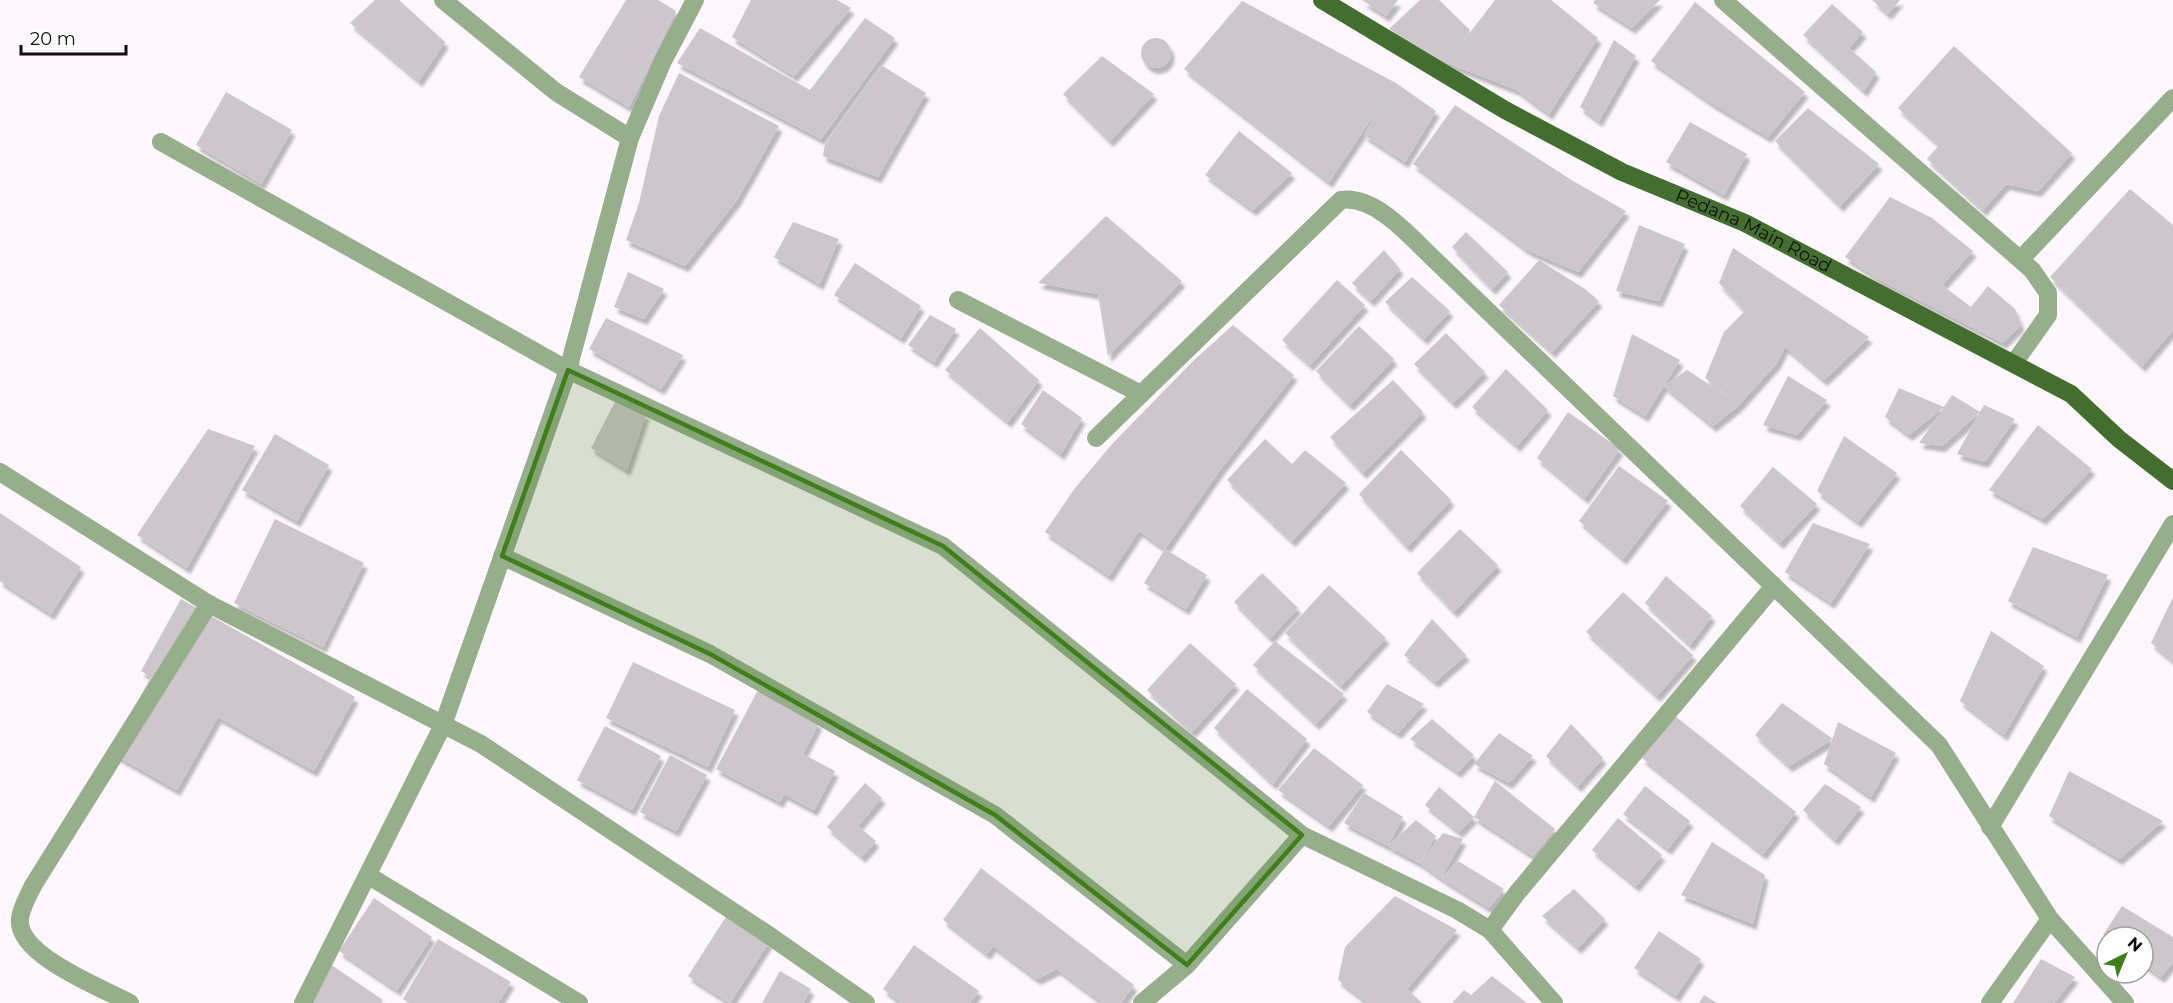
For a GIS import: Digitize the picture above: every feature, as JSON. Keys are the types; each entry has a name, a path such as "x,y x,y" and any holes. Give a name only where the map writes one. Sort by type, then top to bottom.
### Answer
{"main road":[{"name":"Pedana Main Road","path":"1322,0 1505,110 1612,166 1745,223 2071,394 2119,439 2173,481"}],"street":[{"path":"443,0 556,92 630,138"},
{"path":"303,1003 369,876 443,725 568,370 630,138 663,61 694,0"},
{"path":"1723,0 2032,270 2048,293 2048,315 2014,363"},
{"path":"2021,259 2173,98"},
{"path":"161,142 568,370 943,546 1302,835 1456,910 1490,930 1554,1003"},
{"path":"1096,438 1341,200 1353,198 1380,211 1438,263 1938,746 2050,919 2125,1003"},
{"path":"958,300 1141,394"},
{"path":"0,472 209,604 490,750 767,934 866,1003"},
{"path":"1990,827 2173,524"},
{"path":"502,556 710,654 995,815 1187,965"},
{"path":"1490,930 1517,893 1774,586"},
{"path":"130,1003 50,961 24,939 20,919 34,884 209,604"},
{"path":"1142,1003 1187,965 1302,835"},
{"path":"369,876 579,1003"},
{"path":"1990,1003 2050,919"}],"highlighted area":[{"path":"568,370 943,546 1302,835 1187,965 995,815 710,654 502,556"}],"building":[{"path":"375,0 399,0 445,42 419,81 350,23"},
{"path":"626,0 658,0 676,11 629,107 579,77"},
{"path":"751,0 837,0 851,8 794,76 732,37"},
{"path":"1362,0 1398,0 1386,16"},
{"path":"1420,0 1439,0 1470,30 1455,52 1495,0 1551,0 1598,38 1549,114 1517,90 1447,63 1389,29"},
{"path":"1595,0 1660,0 1632,28 1593,3"},
{"path":"1872,0 1900,0 1888,14"},
{"path":"1242,1 1396,83 1436,111 1405,162 1364,135 1390,91 1329,182 1184,69"},
{"path":"1695,2 1805,92 1768,137 1713,104 1651,61"},
{"path":"1832,4 1863,32 1849,48 1876,72 1864,91 1803,35"},
{"path":"865,18 895,38 821,139 677,63 700,28 810,90"},
{"path":"1156,38 1167,42 1171,53 1167,64 1156,68 1145,64 1141,53 1145,42"},
{"path":"1614,40 1636,56 1599,121 1580,107"},
{"path":"1954,46 2072,153 2038,191 2006,184 1983,210 1927,159 1939,145 1898,108"},
{"path":"1102,56 1154,94 1110,141 1063,94"},
{"path":"881,65 926,93 878,177 823,156 825,144"},
{"path":"679,73 779,126 737,200 685,266 626,240 639,203 659,116"},
{"path":"226,92 292,130 261,184 196,145"},
{"path":"1455,105 1573,181 1626,211 1578,272 1527,250 1413,164"},
{"path":"1808,108 1879,164 1840,206 1775,141"},
{"path":"1690,122 1747,154 1724,195 1666,162"},
{"path":"1239,131 1292,173 1253,210 1205,175"},
{"path":"2130,189 2173,225 2173,330 2142,366 2050,277"},
{"path":"1890,197 1932,218 1973,251 1942,285 1971,307 1988,286 2015,309 2021,325 2003,343 1878,279 1845,257"},
{"path":"1106,216 1182,281 1108,356 1098,294 1038,283"},
{"path":"793,222 839,239 820,284 774,257"},
{"path":"1639,225 1685,244 1659,301 1616,291"},
{"path":"1466,232 1508,272 1492,289 1452,247"},
{"path":"1733,248 1869,337 1824,380 1785,347 1777,363 1739,405 1713,426 1664,386 1687,370 1736,402 1705,378 1724,332 1745,311 1719,283"},
{"path":"1384,250 1400,269 1371,301 1352,283"},
{"path":"1539,260 1585,289 1599,301 1552,352 1499,305"},
{"path":"855,263 921,306 901,338 834,295"},
{"path":"628,272 664,289 644,319 614,307"},
{"path":"1412,277 1450,311 1424,339 1385,302"},
{"path":"1337,280 1365,305 1310,365 1282,340"},
{"path":"930,315 956,329 934,362 908,345"},
{"path":"606,318 683,355 661,389 589,349"},
{"path":"1233,325 1294,375 1220,470 1165,549 1139,531 1109,576 1045,532 1075,488 1113,443 1193,361"},
{"path":"1359,326 1394,359 1350,405 1316,371"},
{"path":"980,328 1039,380 1008,422 945,370"},
{"path":"1446,333 1485,372 1453,403 1414,364"},
{"path":"1632,334 1680,360 1645,416 1613,396"},
{"path":"1506,369 1548,410 1517,446 1472,407"},
{"path":"1788,376 1827,400 1797,435 1763,425"},
{"path":"1393,380 1423,412 1363,473 1330,437"},
{"path":"1899,388 1944,407 1909,435 1885,417"},
{"path":"1043,390 1082,418 1061,454 1021,424"},
{"path":"1952,395 1980,412 1942,446 1919,443"},
{"path":"615,402 646,414 627,470 591,448"},
{"path":"1984,405 2015,419 1985,462 1957,454"},
{"path":"1568,412 1620,449 1585,498 1537,458"},
{"path":"2038,425 2092,469 2043,519 1989,490"},
{"path":"208,429 255,446 187,568 137,535"},
{"path":"275,434 329,465 297,521 242,490"},
{"path":"1844,436 1897,473 1858,522 1817,491"},
{"path":"1265,439 1292,464 1305,450 1346,483 1292,541 1227,480"},
{"path":"1401,450 1451,500 1407,547 1359,494"},
{"path":"1619,466 1668,501 1623,559 1579,521"},
{"path":"1773,467 1817,504 1780,543 1740,506"},
{"path":"0,513 81,567 51,614 0,581"},
{"path":"275,519 364,563 323,647 234,603"},
{"path":"1813,523 1870,544 1831,603 1785,572"},
{"path":"1460,529 1498,565 1454,612 1417,573"},
{"path":"2033,547 2108,575 2077,637 2008,601"},
{"path":"1165,549 1207,575 1186,609 1144,583"},
{"path":"1262,573 1298,608 1270,638 1234,602"},
{"path":"1666,576 1712,616 1690,645 1645,603"},
{"path":"1329,585 1386,638 1341,686 1285,633"},
{"path":"1623,592 1693,655 1657,696 1586,632"},
{"path":"2173,597 2173,661 2151,643"},
{"path":"181,599 355,697 314,771 218,717 177,790 110,752 151,677 141,671"},
{"path":"1432,619 1466,655 1435,682 1404,655"},
{"path":"1991,631 2044,666 2004,735 1960,701"},
{"path":"1275,641 1344,694 1316,724 1253,665"},
{"path":"1190,643 1236,684 1192,732 1147,690"},
{"path":"633,662 735,710 708,767 606,718"},
{"path":"1387,684 1424,704 1398,733 1367,712"},
{"path":"1247,689 1307,739 1273,784 1214,728"},
{"path":"758,690 819,723 803,754 835,771 814,810 784,794 780,802 716,769"},
{"path":"1782,703 1833,739 1789,766 1755,735"},
{"path":"1675,716 1796,812 1763,854 1642,758"},
{"path":"1432,719 1474,755 1458,772 1410,739"},
{"path":"1838,722 1896,753 1871,797 1824,764"},
{"path":"1571,724 1603,758 1578,786 1546,756"},
{"path":"605,726 661,756 632,810 577,780"},
{"path":"1499,733 1533,756 1509,783 1474,764"},
{"path":"1314,748 1363,785 1329,826 1278,790"},
{"path":"670,755 707,775 676,831 640,812"},
{"path":"2069,771 2163,821 2119,859 2049,816"},
{"path":"1495,781 1555,829 1533,856 1474,817"},
{"path":"865,783 882,798 858,826 876,841 862,857 827,827"},
{"path":"1825,784 1861,807 1835,840 1803,810"},
{"path":"1645,786 1690,821 1668,849 1623,814"},
{"path":"1439,787 1474,817 1459,832 1425,805"},
{"path":"1364,793 1403,817 1388,846 1344,823"},
{"path":"1618,818 1662,855 1636,886 1592,850"},
{"path":"1416,820 1436,836 1420,863 1388,846"},
{"path":"1443,833 1463,839 1441,878 1420,863"},
{"path":"1712,842 1765,875 1753,924 1681,895"},
{"path":"1458,861 1504,889 1489,908 1441,878"},
{"path":"981,868 1134,985 1121,1003 1103,1003 1057,969 1037,979 993,946 987,954 943,920"},
{"path":"1574,889 1605,919 1578,948 1542,916"},
{"path":"1395,896 1457,930 1407,989 1422,1003 1368,1003 1338,980 1345,947"},
{"path":"374,898 432,937 397,990 339,951"},
{"path":"2122,906 2153,925 2110,925"},
{"path":"727,915 769,942 730,1003 688,976"},
{"path":"2155,926 2173,937 2173,962 2161,977 2155,973"},
{"path":"1659,931 1701,959 1676,996 1634,968"},
{"path":"438,939 511,982 498,1003 409,1003 403,999"},
{"path":"914,945 979,991 970,1003 902,1003 883,989"},
{"path":"2041,959 2075,977 2054,1003 2013,1003"},
{"path":"330,964 383,1000 381,1003 304,1003"},
{"path":"780,971 811,989 803,1003 762,1003"},
{"path":"1492,976 1527,1003 1452,1003 1464,990 1471,995"},
{"path":"1704,995 1717,1003 1699,1003"}]}
